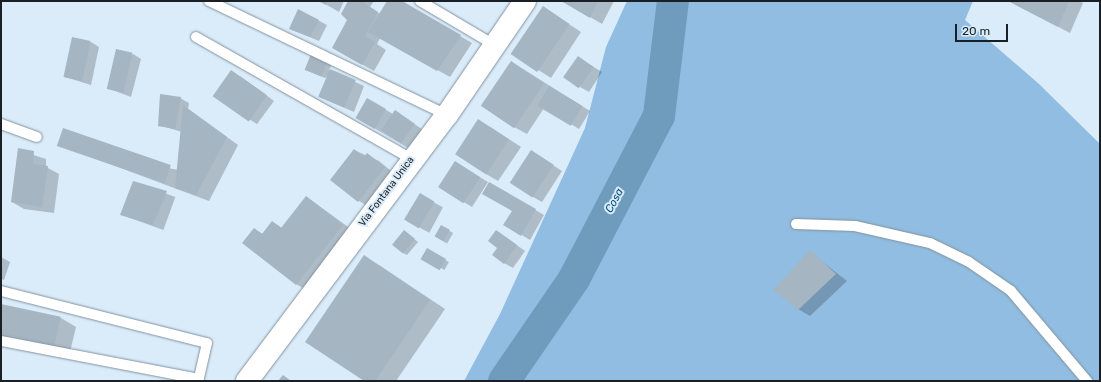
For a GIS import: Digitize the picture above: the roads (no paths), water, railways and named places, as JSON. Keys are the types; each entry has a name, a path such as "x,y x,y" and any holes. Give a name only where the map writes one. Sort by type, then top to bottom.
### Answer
{"main road":[{"name":"Via Fontana Unica","path":"247,381 446,115 496,46 524,1"}],"lane":[{"path":"209,1 446,115"},
{"path":"420,1 496,46"},
{"path":"196,37 412,159"},
{"path":"1,124 37,137"},
{"path":"796,224 855,226 930,243 969,262 1011,291 1087,381"},
{"path":"1,291 206,343 199,379 1,341"}],"waterway":[{"name":"Cosa","path":"504,381 574,279 659,116 673,1"}]}
